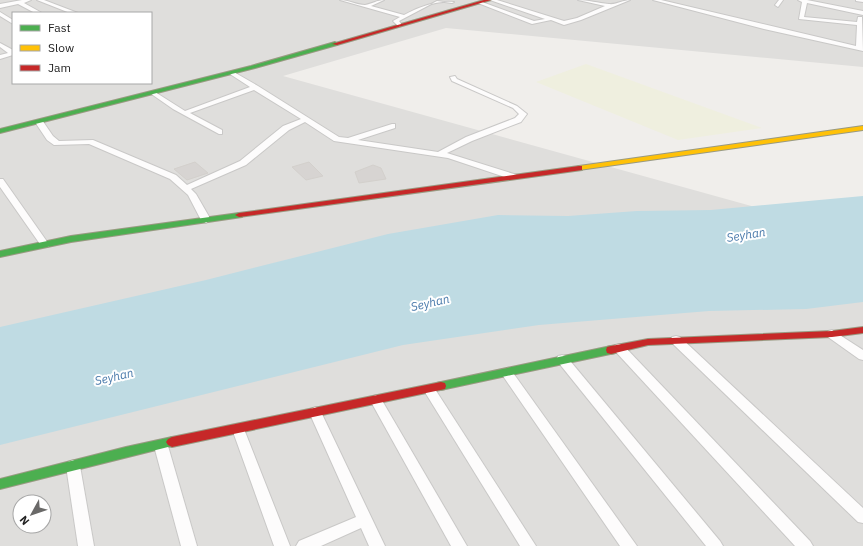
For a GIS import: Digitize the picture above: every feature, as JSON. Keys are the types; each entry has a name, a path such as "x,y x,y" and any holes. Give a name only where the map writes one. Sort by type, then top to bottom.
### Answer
{"main road":[{"path":"0,131 232,73 491,0"},
{"path":"0,254 71,239 863,128"},
{"path":"0,484 73,466 316,412 507,373 648,342 832,334 863,330"}],"street":[{"path":"0,6 29,0"},
{"path":"39,0 72,12"},
{"path":"347,0 402,16"},
{"path":"367,6 382,0"},
{"path":"398,25 396,21 402,16 434,0"},
{"path":"438,0 452,2"},
{"path":"491,0 567,23 628,0"},
{"path":"580,0 610,6"},
{"path":"655,0 764,27 861,48 861,13 799,0"},
{"path":"858,0 863,1"},
{"path":"805,1 801,18 861,25"},
{"path":"828,6 835,1"},
{"path":"19,2 37,12"},
{"path":"480,3 534,23 550,19"},
{"path":"0,14 12,21"},
{"path":"0,45 12,52"},
{"path":"0,57 12,53"},
{"path":"232,73 337,139 440,154 514,177"},
{"path":"440,154 469,138 518,120 523,114 515,108 454,80 453,77"},
{"path":"185,113 256,87"},
{"path":"153,93 219,132"},
{"path":"186,188 243,163 286,128 307,120"},
{"path":"39,122 50,138 57,143 90,142 173,177 192,194 206,220"},
{"path":"349,140 392,126"},
{"path":"0,181 45,245"},
{"path":"832,334 863,356"},
{"path":"676,340 863,517"},
{"path":"619,348 805,546"},
{"path":"562,360 715,546"},
{"path":"507,373 629,546"},
{"path":"429,389 528,546"},
{"path":"376,400 459,546"},
{"path":"316,412 377,546"},
{"path":"238,430 282,546"},
{"path":"161,446 189,546"},
{"path":"73,466 86,546"},
{"path":"304,546 365,520"}],"shaded area":[{"path":"0,0 863,0 863,67 446,28 283,76 863,237 863,546 0,546"}],"green space":[{"path":"586,64 762,128 678,140 536,82"}],"water":[{"name":"Seyhan","path":"863,196 863,302 806,309 709,311 539,325 403,345 0,445 0,327 206,280 388,234 498,215 568,216 637,211 711,210"}],"building":[{"path":"195,162 208,173 187,180 174,169"},
{"path":"309,162 323,176 306,180 292,167"},
{"path":"373,165 381,168 386,179 359,183 355,172"}],"traffic: fast":[{"path":"0,131 253,67 335,44"},
{"path":"0,254 71,239 239,215"},
{"path":"441,386 611,350"},
{"path":"0,484 172,442"}],"traffic: slow":[{"path":"579,168 863,128"}],"traffic: jam":[{"path":"335,44 489,0"},
{"path":"239,215 579,168"},
{"path":"611,350 648,342 832,334 863,330"},
{"path":"172,442 441,386"}]}
